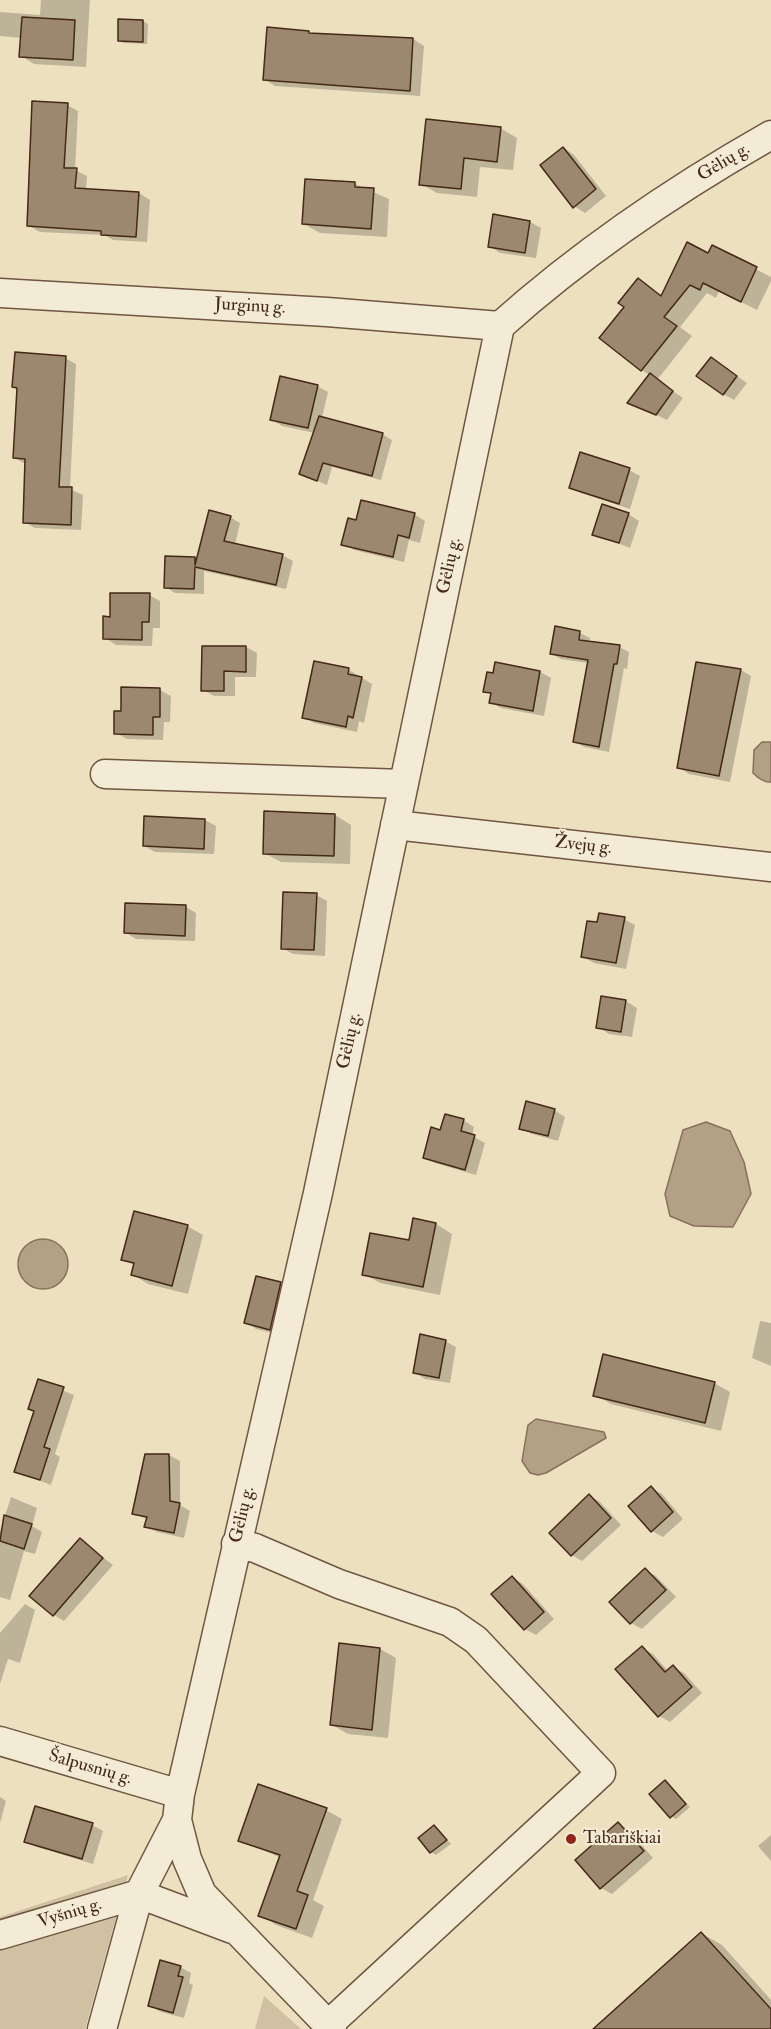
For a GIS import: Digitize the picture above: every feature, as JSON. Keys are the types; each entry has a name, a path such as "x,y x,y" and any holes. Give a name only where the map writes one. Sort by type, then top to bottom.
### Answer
{"street":[{"name":"Gėlių g.","path":"330,2027 202,1894 187,1859 178,1808 236,1544 318,1193 500,326 552,279 619,230 771,135"},
{"name":"Jurginų g.","path":"0,293 316,311 500,326"},
{"path":"105,774 404,784"},
{"name":"Žvejų g.","path":"395,825 771,867"},
{"path":"236,1544 255,1548 339,1584 450,1622 476,1640 601,1773 330,2027"},
{"name":"Šalpusnių g.","path":"0,1741 178,1808"},
{"path":"102,2029 139,1894 178,1808"},
{"path":"139,1894 234,1929"},
{"name":"Vyšnių g.","path":"0,1935 139,1894"}],"shaded area":[{"path":"762,742 771,742 771,782 764,781 753,773 754,750"},
{"path":"706,1122 730,1131 744,1162 751,1194 733,1227 694,1226 670,1216 665,1194 683,1130"},
{"path":"38,1239 48,1239 61,1246 68,1259 68,1269 61,1282 48,1289 38,1289 29,1285 22,1278 18,1269 18,1259 22,1250 29,1243"},
{"path":"536,1419 604,1432 606,1438 546,1473 538,1475 530,1473 522,1461 528,1425"},
{"path":"128,1875 85,2029 0,2029 0,1917"},
{"path":"264,1996 301,2029 255,2029"}],"building":[{"path":"22,17 75,20 73,60 19,57"},
{"path":"118,19 143,20 143,42 118,41"},
{"path":"267,27 309,31 309,33 413,38 410,91 263,80"},
{"path":"32,101 68,103 64,168 77,168 75,188 139,192 136,237 101,235 101,231 27,226"},
{"path":"426,119 501,127 497,162 464,158 461,189 419,185"},
{"path":"563,147 596,189 573,208 540,165"},
{"path":"305,179 355,182 355,187 374,188 371,229 302,224"},
{"path":"493,214 530,221 525,253 488,247"},
{"path":"687,242 708,253 712,245 757,267 741,302 703,283 700,290 690,285 664,317 677,326 641,371 599,338 624,307 618,303 638,278 661,296"},
{"path":"15,352 66,356 59,487 72,487 71,525 23,523 25,459 13,458 17,388 12,387"},
{"path":"711,357 737,376 723,395 696,376"},
{"path":"650,373 673,391 656,415 627,403"},
{"path":"280,376 318,385 308,428 270,420"},
{"path":"319,416 383,433 372,476 323,463 317,481 299,474"},
{"path":"580,452 630,468 619,504 569,488"},
{"path":"361,500 415,513 409,538 398,535 393,557 341,545 348,518 356,520"},
{"path":"602,504 629,513 619,543 592,535"},
{"path":"209,510 231,516 224,541 283,554 276,585 195,567 194,589 164,588 165,556 195,557 195,565"},
{"path":"110,593 150,593 149,622 142,622 142,640 103,639 103,616 110,617"},
{"path":"555,626 580,631 579,640 620,645 617,664 614,664 599,747 573,742 588,660 550,654"},
{"path":"202,646 246,646 246,672 224,671 224,691 201,691"},
{"path":"314,661 349,668 348,674 362,677 353,718 348,716 346,727 302,718"},
{"path":"495,662 540,671 533,711 489,703 491,693 483,692 487,672 493,673"},
{"path":"696,662 741,669 719,776 677,768"},
{"path":"121,687 160,688 160,717 153,717 153,735 114,734 114,711 121,711"},
{"path":"264,811 335,814 334,856 263,854"},
{"path":"144,816 205,819 204,849 143,846"},
{"path":"283,892 317,893 314,950 281,949"},
{"path":"125,903 186,905 185,936 124,933"},
{"path":"599,913 625,917 616,963 581,957 587,921 597,922"},
{"path":"601,996 626,1000 621,1032 596,1028"},
{"path":"526,1101 555,1109 548,1136 519,1129"},
{"path":"445,1114 464,1119 461,1131 475,1135 465,1170 423,1158 431,1127 440,1130"},
{"path":"134,1211 188,1225 172,1286 131,1275 134,1263 121,1260"},
{"path":"413,1218 436,1223 423,1287 362,1275 370,1233 409,1240"},
{"path":"256,1276 281,1282 270,1330 244,1323"},
{"path":"420,1334 446,1340 439,1378 413,1373"},
{"path":"603,1354 715,1382 705,1423 593,1396"},
{"path":"38,1379 64,1387 44,1447 50,1449 40,1480 14,1472 34,1411 28,1409"},
{"path":"145,1454 169,1454 170,1501 180,1503 174,1533 144,1527 147,1517 132,1514"},
{"path":"651,1486 673,1512 651,1532 628,1506"},
{"path":"589,1494 611,1518 571,1556 549,1533"},
{"path":"4,1515 32,1524 24,1549 0,1541"},
{"path":"80,1538 103,1558 53,1616 29,1596"},
{"path":"645,1568 666,1590 630,1624 609,1602"},
{"path":"512,1576 544,1612 524,1630 491,1594"},
{"path":"339,1643 380,1648 372,1730 330,1725"},
{"path":"642,1646 665,1672 673,1665 692,1687 658,1717 615,1669"},
{"path":"665,1780 686,1804 670,1818 649,1794"},
{"path":"258,1784 327,1808 297,1891 308,1895 296,1929 258,1916 280,1855 238,1841"},
{"path":"35,1806 93,1823 82,1859 24,1842"},
{"path":"618,1822 644,1851 600,1889 575,1860"},
{"path":"434,1825 447,1840 430,1853 418,1838"},
{"path":"701,1932 771,2009 771,2029 593,2029"},
{"path":"160,1960 181,1966 178,1976 183,1977 173,2013 148,2006"}],"place":[{"name":"Tabariškiai","path":"571,1839"}]}
